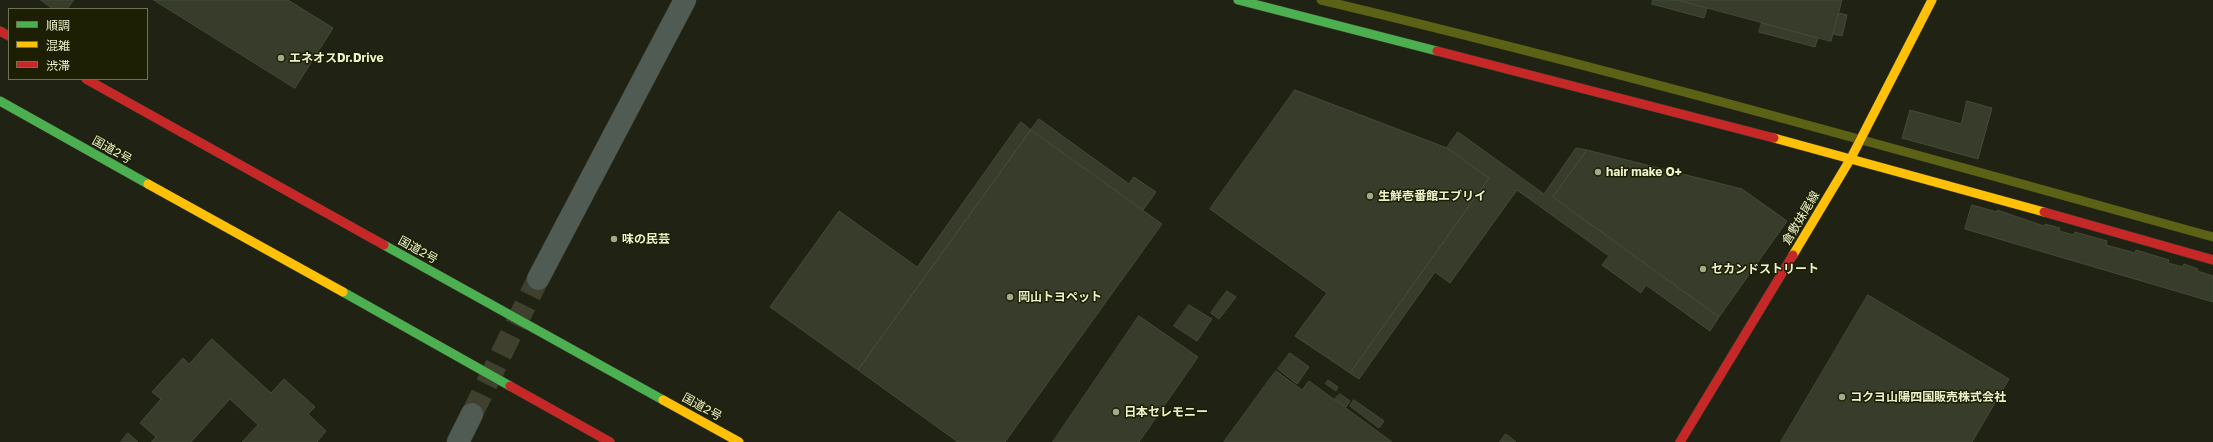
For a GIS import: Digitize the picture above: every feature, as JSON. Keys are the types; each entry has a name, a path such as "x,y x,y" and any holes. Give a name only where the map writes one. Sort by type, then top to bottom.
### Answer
{"main road":[{"path":"1238,0 1853,156 2213,260"},
{"name":"倉敷妹尾線","path":"1680,442 1853,156 1932,0"},
{"name":"国道2号","path":"88,80 739,442"},
{"name":"国道2号","path":"0,101 610,442"}],"street":[{"path":"538,279 684,0"},
{"path":"458,442 472,414"}],"building":[{"path":"41,0 74,0 68,8 52,8"},
{"name":"エネオスDr.Drive","path":"154,0 288,0 333,28 295,88"},
{"path":"1653,0 1678,0 1707,8 1704,18 1652,4"},
{"path":"1678,0 1842,0 1831,41"},
{"path":"1839,13 1847,15 1842,36 1833,34"},
{"path":"1762,23 1818,38 1815,47 1759,32"},
{"path":"1295,90 1447,148 1489,178 1350,373 1295,336 1327,293 1210,209"},
{"path":"1967,101 1992,108 1978,159 1902,138 1910,110 1961,124"},
{"path":"1039,119 1129,184 1134,177 1156,192 1143,210 1031,130"},
{"path":"1021,122 1031,130 858,370 770,307 839,211 917,267"},
{"name":"岡山トヨペット","path":"1031,130 1162,224 1005,442 958,442 858,370"},
{"path":"1458,132 1544,194 1576,148 1587,150 1553,197 1719,317 1710,331 1646,285 1641,293 1602,265 1609,256 1517,190 1450,283 1435,272 1359,379 1350,373 1489,178 1447,148"},
{"name":"セカンドストリート","path":"1587,150 1742,189 1787,221 1719,317 1553,197"},
{"path":"1972,205 1997,212 1997,210 2044,226 2045,224 2060,228 2059,231 2074,235 2075,232 2107,241 2106,245 2135,253 2136,250 2169,260 2168,263 2183,267 2184,264 2198,269 2197,271 2213,276 2213,302 1965,229"},
{"path":"1227,291 1236,297 1219,319 1211,313"},
{"path":"1868,295 2009,379 1972,442 1781,442"},
{"path":"1189,305 1212,319 1197,341 1174,326"},
{"path":"1139,316 1198,357 1139,442 1053,442"},
{"path":"212,339 271,393 284,379 315,407 308,414 326,431 317,442 242,442 258,425 230,399 191,442 151,442 156,437 140,423 161,399 152,392 183,358 189,364"},
{"path":"1290,353 1309,367 1297,384 1278,369"},
{"path":"1276,371 1302,390 1309,381 1392,442 1224,442"},
{"path":"1328,380 1338,387 1336,391 1326,384"},
{"path":"1340,394 1350,401 1346,407 1335,399"},
{"path":"1354,400 1384,421 1379,428 1350,406"},
{"path":"128,433 138,442 121,442"},
{"path":"1506,434 1516,442 1500,442"}],"waterway":[{"path":"1321,0 1545,55 1880,145 2213,237"}],"tunnel":[{"path":"472,414 538,279"}],"traffic: fast":[{"path":"1238,0 1437,51"},
{"path":"0,101 148,184"},
{"path":"384,245 663,400"},
{"path":"343,292 510,386"}],"traffic: slow":[{"path":"1793,255 1851,158 1932,0"},
{"path":"1774,138 2044,212"},
{"path":"148,184 343,292"},
{"path":"663,400 739,442"}],"traffic: jam":[{"path":"0,31 8,35"},
{"path":"1437,51 1774,138"},
{"path":"88,80 384,245"},
{"path":"2044,212 2213,260"},
{"path":"1680,442 1793,255"},
{"path":"510,386 610,442"}],"place":[{"name":"エネオスDr.Drive","path":"281,58"},
{"name":"hair make O+","path":"1598,172"},
{"name":"生鮮壱番館エブリイ","path":"1370,196"},
{"name":"味の民芸","path":"614,239"},
{"name":"セカンドストリート","path":"1703,269"},
{"name":"岡山トヨペット","path":"1010,297"},
{"name":"コクヨ山陽四国販売株式会社","path":"1842,397"},
{"name":"日本セレモニー","path":"1116,412"}]}
